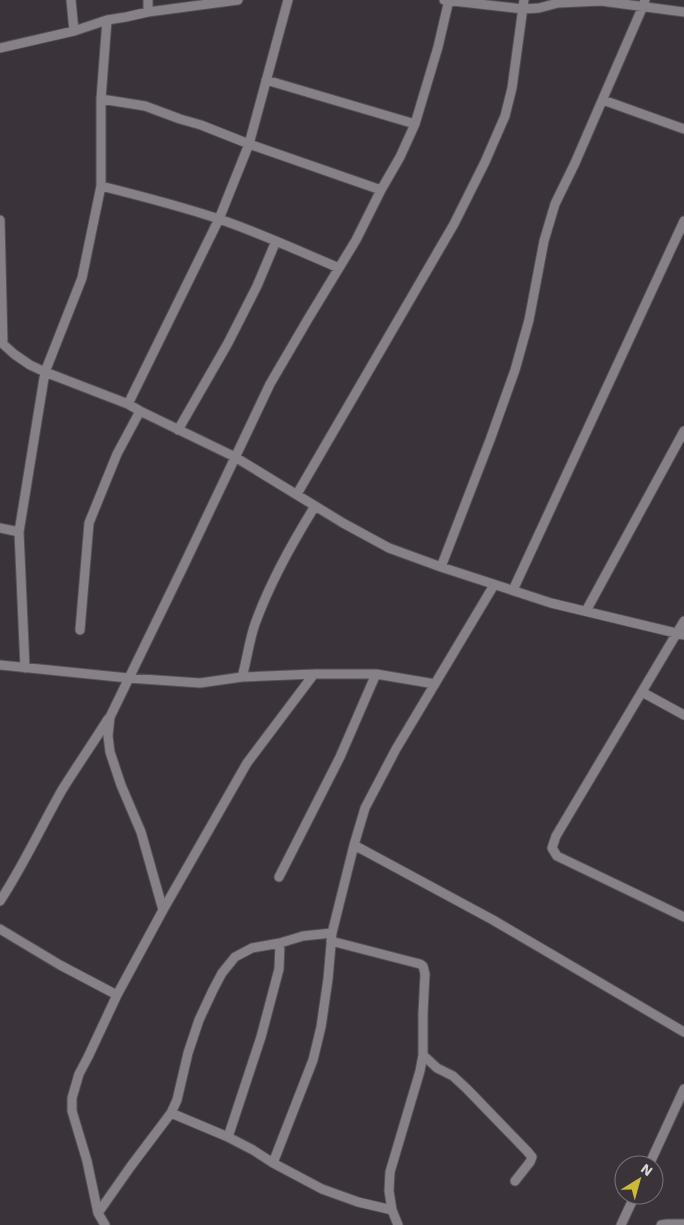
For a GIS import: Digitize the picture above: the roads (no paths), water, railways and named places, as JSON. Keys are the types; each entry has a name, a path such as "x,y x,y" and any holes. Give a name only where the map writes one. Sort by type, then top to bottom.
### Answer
{"street":[{"path":"71,0 74,31"},
{"path":"148,0 148,12"},
{"path":"0,48 74,31 108,20 126,18 148,12 238,0"},
{"path":"128,404 219,219 249,144 288,0"},
{"path":"0,901 14,880 63,789 110,717 270,384 356,240 400,157 415,124 438,47 447,0 523,4 539,8 558,3 601,0 644,3 684,12"},
{"path":"441,567 515,370 529,320 544,241 555,204 603,100 644,3"},
{"path":"296,494 454,224 485,162 505,116 512,88 523,4"},
{"path":"25,668 19,532 44,372 82,278 101,186 101,99 108,20"},
{"path":"266,80 415,124"},
{"path":"101,99 145,106 381,190"},
{"path":"603,100 684,129"},
{"path":"101,186 219,219 339,268"},
{"path":"0,220 2,347 30,365 128,404 140,412 235,457 343,523 389,548 551,603 681,634"},
{"path":"513,590 684,220"},
{"path":"178,430 232,335 257,286 276,241"},
{"path":"80,630 89,523 117,454 140,412"},
{"path":"586,611 684,431"},
{"path":"242,677 255,625 266,598 297,534 315,506"},
{"path":"0,528 19,532"},
{"path":"273,1163 313,1060 324,1008 332,937 365,808 396,749 494,585"},
{"path":"684,621 681,634 642,692 556,836 552,848 557,856 684,917"},
{"path":"0,665 200,683 242,677 376,674 435,684"},
{"path":"105,1225 98,1214 87,1160 72,1111 72,1098 78,1074 117,995 163,910 247,763 314,674"},
{"path":"279,877 340,757 376,674"},
{"path":"642,692 684,715"},
{"path":"110,717 108,736 110,752 121,785 141,832 163,910"},
{"path":"354,845 494,920 684,1032"},
{"path":"0,929 60,965 117,995"},
{"path":"98,1214 171,1113 177,1100 188,1053 199,1020 212,990 222,973 235,957 252,948 280,943 303,936 332,937 420,964 423,966 425,974 423,1055 390,1172 389,1191 392,1210 398,1225"},
{"path":"228,1137 261,1037 279,969 280,943"},
{"path":"423,1055 437,1068 453,1076 528,1151 532,1157 530,1162 515,1181"},
{"path":"654,1155 684,1089"},
{"path":"171,1113 228,1137 322,1189 358,1202 392,1210"},
{"path":"621,1225 630,1205"},
{"path":"661,1225 684,1224"}]}
